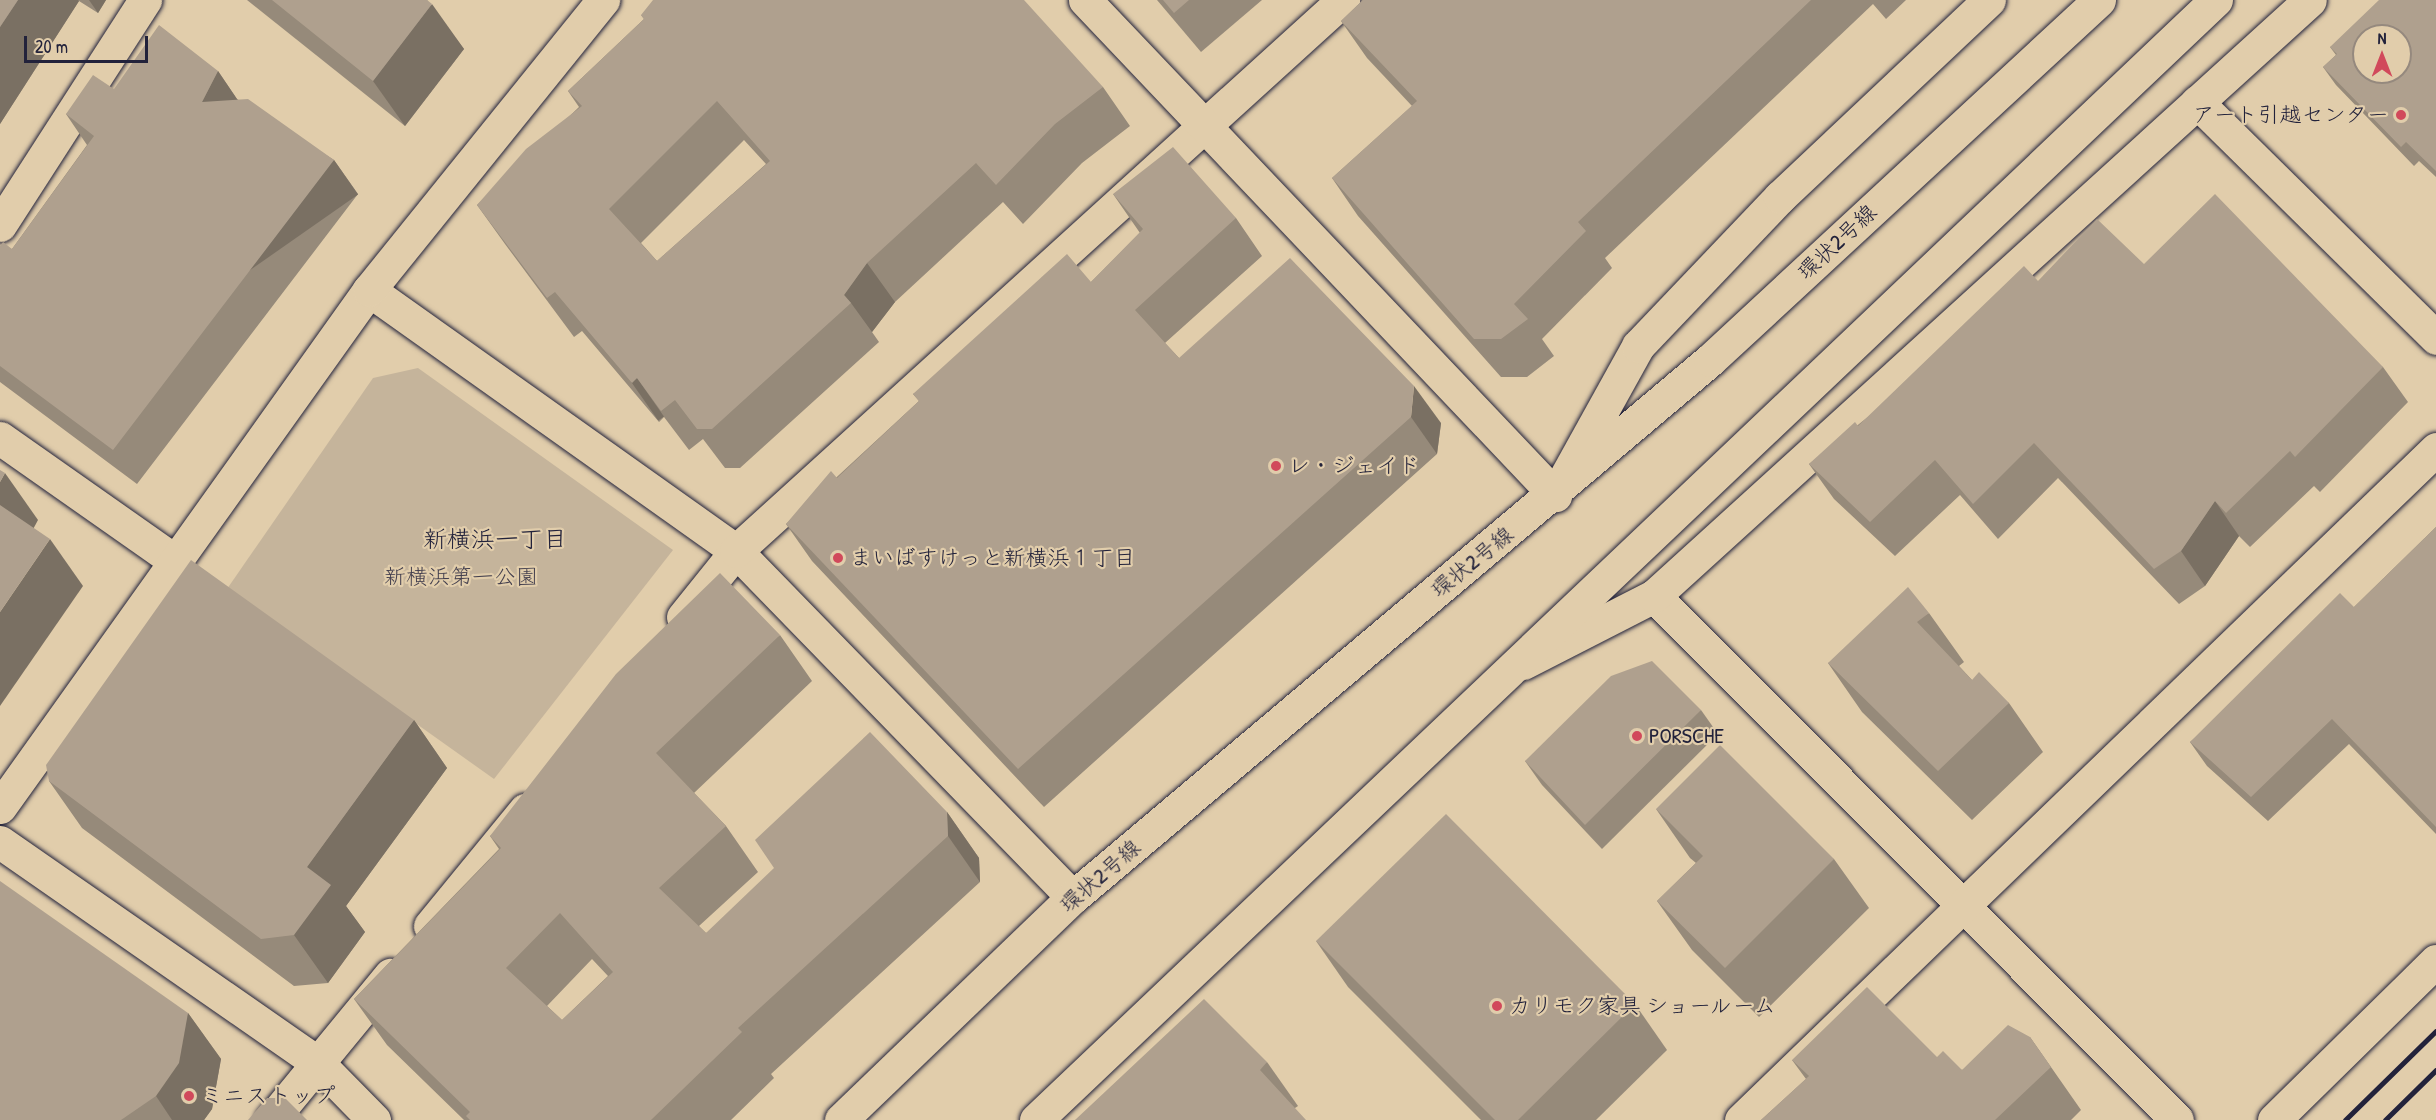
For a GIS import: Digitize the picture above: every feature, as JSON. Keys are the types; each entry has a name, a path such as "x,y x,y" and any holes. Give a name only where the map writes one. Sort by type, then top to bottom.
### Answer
{"street":[{"path":"0,225 145,0"},
{"path":"0,807 369,290 603,0"},
{"path":"1085,0 1555,495 1638,346 1780,197 1989,0"},
{"path":"662,642 736,551 1343,0"},
{"path":"1036,1120 1193,976 1501,673 2216,0"},
{"path":"1501,673 1654,596 2310,0"},
{"name":"環状2号線","path":"841,1120 1073,897 1555,495 1710,360 2097,1"},
{"path":"2197,102 2436,338"},
{"path":"369,290 736,551 1073,897"},
{"path":"0,438 175,561"},
{"path":"1742,1120 1962,904 2436,449"},
{"path":"1654,596 2177,1120"},
{"path":"271,1120 542,789"},
{"path":"0,842 318,1063 374,1120"},
{"path":"2274,1120 2436,961"}],"green space":[{"name":"新横浜第一公園","path":"418,368 673,550 494,779 227,589 373,378"}],"building":[{"path":"0,0 18,0 0,27"},
{"path":"272,0 427,0 432,4 373,81"},
{"path":"653,0 1024,0 1103,87 1055,124 996,185 976,163 867,263 844,295 851,303 712,429 697,429 675,400 661,411 637,378 632,383 555,292 547,298 477,205 526,149 582,106 568,91 644,19 641,15","holes":["717,101 770,161 657,261 609,209"]},
{"path":"1163,0 1189,0 1174,13"},
{"path":"1363,0 1811,0 1578,222 1586,231 1514,304 1528,319 1501,339 1474,339 1332,178 1417,101 1341,21"},
{"path":"2379,0 2436,0 2436,171 2406,142 2401,147 2323,67 2337,54 2330,47 2352,26 2352,84 2412,84 2412,24 2354,24"},
{"path":"159,25 218,71 202,102 248,99 334,160 113,450 0,366 0,246 3,242 12,249 94,136 66,114 93,75 114,89"},
{"path":"1173,147 1236,218 1135,310 1179,358 1290,258 1414,386 1411,417 1018,769 786,524 831,471 837,478 919,401 913,394 1067,254 1091,282 1143,229 1113,194"},
{"path":"2215,194 2383,367 2295,457 2290,451 2226,513 2215,501 2181,551 2154,569 2034,443 1973,504 1935,460 1870,522 1809,464 1855,422 1858,426 2024,266 2038,281 2097,219 2144,264"},
{"path":"0,470 5,473 0,482"},
{"path":"0,505 50,539 0,612"},
{"path":"2436,527 2436,827 2332,719 2251,797 2190,742 2340,593 2354,607"},
{"path":"191,560 414,720 307,867 331,885 294,935 261,939 49,781 46,765"},
{"path":"720,573 780,635 656,753 726,826 659,888 706,933 774,868 755,840 870,732 947,812 948,836 738,1028 742,1032 651,1120 470,1120 466,1116 470,1112 354,999 501,848 490,836 616,674","holes":["560,913 613,972 562,1020 506,968"]},
{"path":"1908,587 1929,613 1917,622 1972,680 1979,672 2009,703 1938,771 1828,663"},
{"path":"1652,661 1701,710 1585,825 1525,761 1611,676"},
{"path":"1720,745 1834,859 1725,968 1657,901 1703,856 1656,809"},
{"path":"1446,814 1635,1004 1518,1120 1495,1120 1316,941"},
{"path":"0,881 188,1013 179,1063 156,1096 121,1120 0,1120"},
{"path":"1867,987 1937,1057 1943,1051 1962,1070 2008,1025 2030,1037 2051,1067 1995,1120 1761,1120 1809,1076 1792,1060"},
{"path":"1204,999 1267,1062 1260,1070 1306,1120 1075,1120"},
{"path":"267,1098 285,1098 307,1120 248,1120"}],"railway":[{"path":"2345,1120 2436,1031"},
{"path":"2385,1120 2436,1070"}],"place":[{"name":"アート引越センター","path":"2401,115"},
{"name":"レ・ジェイド","path":"1276,466"},
{"name":"まいばすけっと新横浜１丁目","path":"838,558"},
{"name":"PORSCHE","path":"1637,736"},
{"name":"カリモク家具 ショールーム","path":"1497,1006"},
{"name":"ミニストップ","path":"189,1096"}],"district":[{"name":"新横浜一丁目","path":"495,539"}]}
